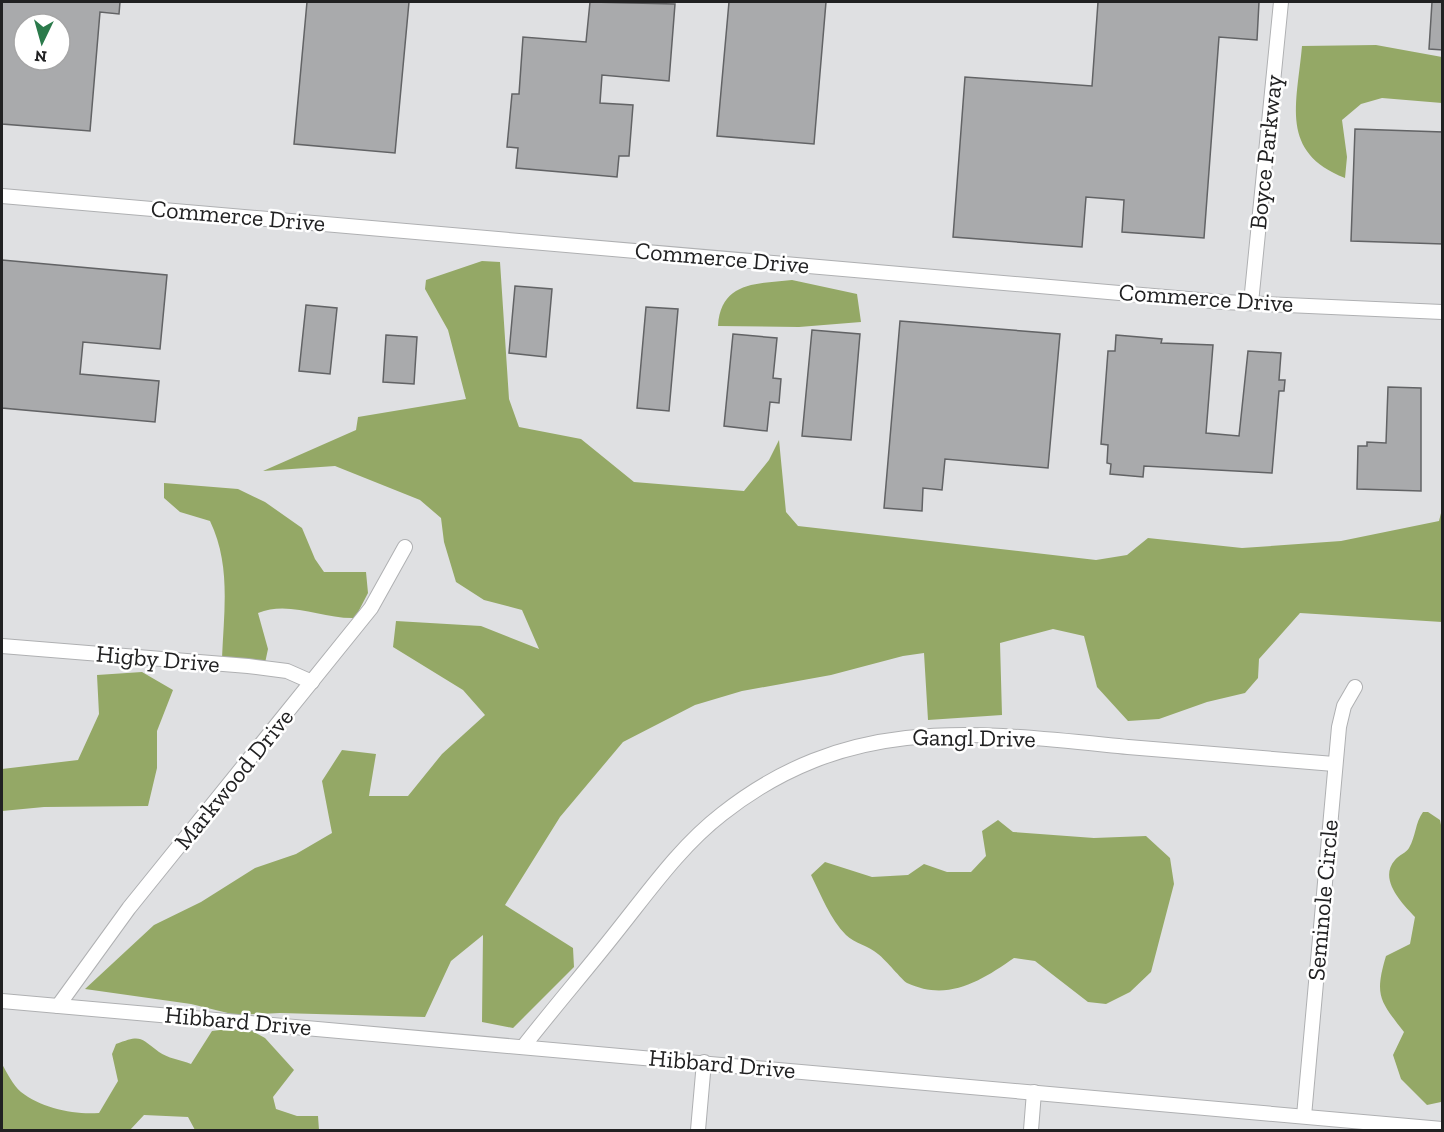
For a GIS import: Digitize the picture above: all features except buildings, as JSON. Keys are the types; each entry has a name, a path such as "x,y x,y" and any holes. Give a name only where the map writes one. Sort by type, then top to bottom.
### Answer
{"street":[{"name":"Boyce Parkway","path":"1251,303 1281,2"},
{"name":"Commerce Drive","path":"2,196 1251,303 1443,312"},
{"name":"Markwood Drive","path":"58,1006 129,908 371,608 405,547"},
{"name":"Higby Drive","path":"2,646 248,666 287,671 312,682"},
{"name":"Seminole Circle","path":"1304,1116 1334,764 1344,706 1356,687"},
{"name":"Gangl Drive","path":"523,1047 670,866 706,827 730,808 774,780 832,754 894,738 959,733 1334,764"},
{"name":"Hibbard Drive","path":"2,1001 1443,1129"},
{"path":"698,1131 704,1062"},
{"path":"1031,1131 1034,1092"}],"green space":[{"path":"1376,45 1442,57 1442,103 1382,98 1361,104 1342,120 1347,157 1345,178 1324,167 1310,155 1301,140 1296,106 1302,46"},
{"path":"482,261 500,262 509,399 519,427 581,439 634,482 744,491 769,460 779,440 786,512 798,526 1096,560 1127,555 1148,538 1242,548 1341,541 1439,521 1442,509 1442,622 1300,613 1259,659 1258,678 1245,693 1207,702 1159,719 1128,721 1097,687 1084,636 1053,629 1000,643 1002,715 928,720 924,653 903,656 831,675 742,691 695,705 623,742 560,817 505,905 573,948 574,967 513,1028 482,1022 483,935 451,961 425,1017 280,1013 236,1015 191,1004 85,989 154,925 201,902 255,868 296,854 332,833 322,781 342,750 376,754 369,796 408,796 442,754 485,715 463,690 393,647 396,621 481,626 539,649 522,610 484,600 456,582 444,542 441,518 420,500 335,466 263,471 356,430 358,417 466,399 448,330 425,289 426,280"},
{"path":"792,280 857,294 861,322 799,327 718,326 726,300 734,293 754,284"},
{"path":"164,483 238,489 265,502 302,528 315,559 324,572 366,572 368,593 355,618 282,608 258,613 268,649 265,663 222,658 225,588 217,538 210,521 180,512 164,498"},
{"path":"142,672 173,690 157,731 157,768 148,806 44,807 2,811 2,769 78,760 99,714 97,675"},
{"path":"1423,812 1428,812 1440,820 1442,830 1442,1098 1441,1102 1427,1105 1401,1079 1393,1055 1404,1032 1389,1013 1380,989 1386,956 1410,944 1415,917 1390,883 1390,867 1409,848"},
{"path":"998,820 1013,832 1094,838 1146,836 1170,858 1174,884 1151,972 1130,992 1106,1004 1088,1002 1035,961 1014,958 976,981 950,990 922,988 907,983 878,954 849,938 840,929 811,875 825,862 872,877 908,875 924,864 947,872 971,872 986,856 982,831"},
{"path":"245,1027 265,1038 294,1070 273,1097 276,1109 297,1116 318,1116 319,1130 195,1130 188,1117 144,1115 130,1130 2,1130 2,1064 10,1079 29,1098 69,1111 99,1113 118,1081 112,1054 116,1044 130,1039 139,1039 162,1054 191,1064 212,1031"}]}
